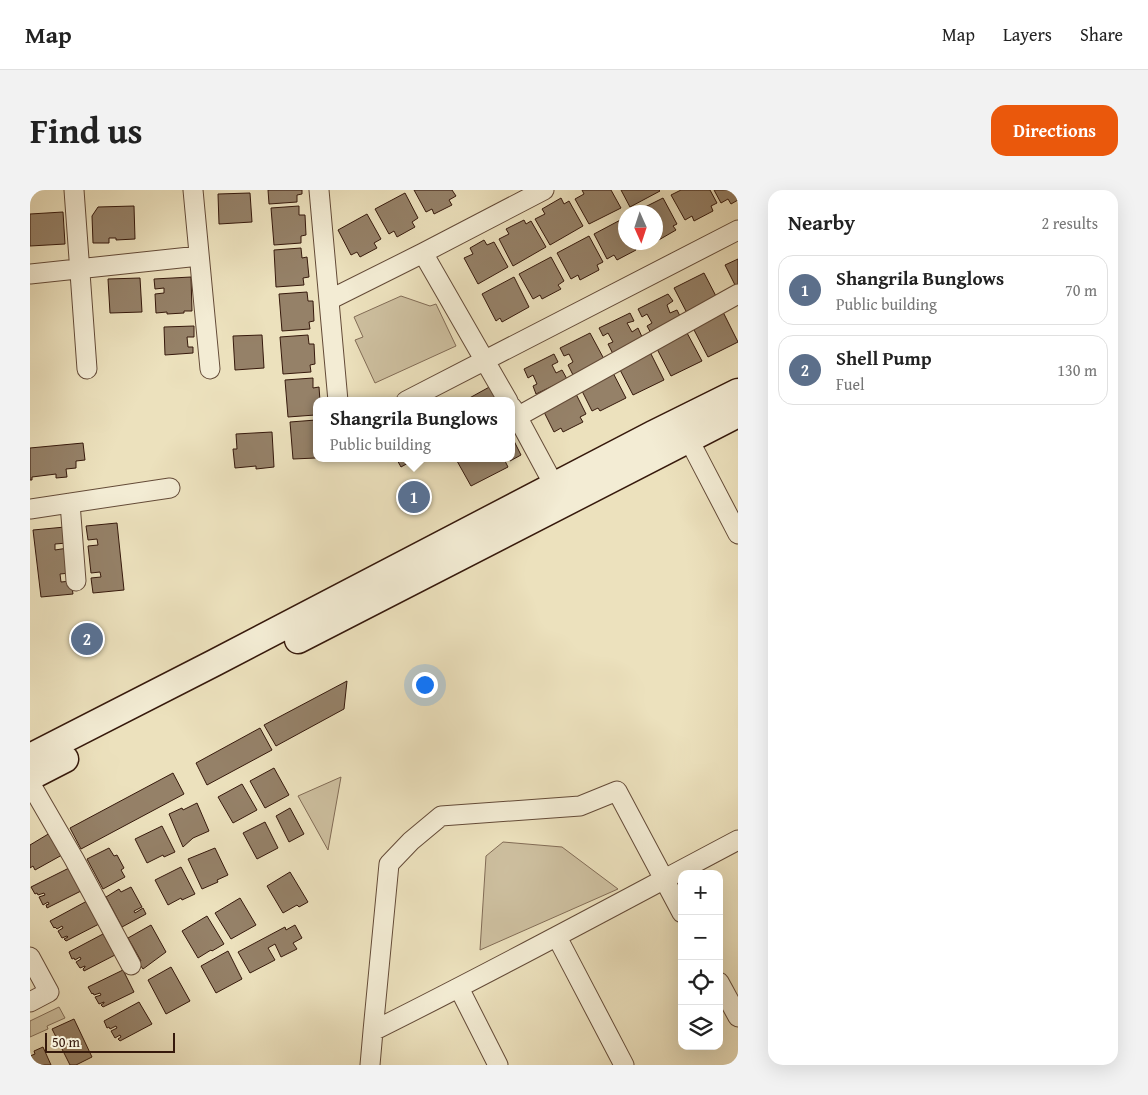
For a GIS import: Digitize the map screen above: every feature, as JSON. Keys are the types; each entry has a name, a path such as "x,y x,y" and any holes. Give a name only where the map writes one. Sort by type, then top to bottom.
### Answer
{"main road":[{"path":"30,757 653,434 738,392"},
{"path":"30,777 738,414"}],"street":[{"path":"74,190 87,369"},
{"path":"193,190 210,369"},
{"path":"319,190 338,397"},
{"path":"329,300 544,190"},
{"path":"414,397 738,230"},
{"path":"423,253 506,397"},
{"path":"30,274 199,256"},
{"path":"515,411 738,294"},
{"path":"515,414 554,486"},
{"path":"690,440 738,534"},
{"path":"30,509 170,488"},
{"path":"70,503 76,580"},
{"path":"30,783 74,859 131,965"},
{"path":"370,1065 389,864 411,841 441,816 580,806 617,791 678,906"},
{"path":"373,1031 664,880 736,846"},
{"path":"557,936 624,1065"},
{"path":"30,957 49,992 30,1002"},
{"path":"459,988 498,1065"},
{"path":"723,989 738,1017"}],"shaded area":[{"path":"401,296 430,306 436,304 456,346 375,383 355,340 363,337 354,317"},
{"path":"341,777 328,850 298,796"},
{"path":"503,842 562,847 618,889 480,950 486,856"},
{"path":"59,1007 65,1018 47,1026 48,1029 30,1037 30,1021"}],"building":[{"path":"268,190 302,190 302,194 297,195 297,202 269,204"},
{"path":"414,190 452,190 456,196 449,200 452,205 434,214 432,209 426,212"},
{"path":"582,190 611,190 619,205 618,210 589,224 575,199 584,194"},
{"path":"621,190 660,191 634,205 629,205"},
{"path":"681,190 710,190 717,203 711,206 713,211 694,221 692,216 685,220 671,195"},
{"path":"714,190 738,190 738,200 731,204 728,199 721,203"},
{"path":"250,193 252,222 219,224 218,194"},
{"path":"405,193 418,218 412,222 415,227 397,237 394,231 389,234 375,209"},
{"path":"561,198 564,204 569,201 583,226 550,245 535,219 545,214 542,209"},
{"path":"663,198 677,224 673,226 676,230 663,238 663,205 649,205"},
{"path":"134,206 135,239 116,240 116,238 109,238 109,243 93,243 92,216 98,207"},
{"path":"299,206 299,215 305,215 306,235 301,236 301,243 274,245 271,208"},
{"path":"63,212 65,244 30,246 30,214"},
{"path":"367,214 381,239 374,243 377,248 360,257 357,252 351,255 338,230"},
{"path":"524,220 526,224 531,221 546,247 513,266 499,239 509,234 506,229"},
{"path":"618,221 618,250 636,250 617,260 614,255 607,259 594,234"},
{"path":"589,236 603,262 597,265 599,270 580,280 578,275 571,279 557,253"},
{"path":"484,240 487,245 494,242 508,267 478,284 464,258 473,254 470,248"},
{"path":"301,248 302,258 307,257 309,277 303,278 304,285 276,287 274,250"},
{"path":"551,257 564,281 558,285 561,289 542,299 540,295 533,299 519,274"},
{"path":"738,259 738,289 737,289 725,265"},
{"path":"704,273 718,300 688,315 674,288"},
{"path":"191,277 192,311 167,314 167,312 156,313 155,294 164,293 164,288 155,289 154,279"},
{"path":"514,277 529,307 502,322 500,318 496,321 482,294"},
{"path":"140,278 142,312 110,313 108,279"},
{"path":"307,292 308,301 313,301 314,321 309,322 310,329 282,331 279,294"},
{"path":"668,294 673,301 667,305 670,313 677,310 682,320 652,335 647,326 652,323 647,314 642,317 638,309"},
{"path":"723,312 738,342 708,357 693,328"},
{"path":"630,313 634,321 627,323 632,332 638,328 643,339 613,354 608,344 613,342 608,333 603,336 599,328"},
{"path":"194,326 194,337 187,337 188,347 193,347 193,353 165,355 164,327"},
{"path":"686,331 702,361 671,376 656,347"},
{"path":"590,333 604,359 573,375 568,365 573,362 569,354 564,356 560,348"},
{"path":"262,335 264,368 235,370 233,336"},
{"path":"308,335 309,344 314,344 315,364 310,365 311,372 283,374 280,337"},
{"path":"649,350 664,380 633,395 618,366"},
{"path":"554,354 558,362 552,365 556,373 562,370 567,379 536,394 533,386 537,384 533,375 528,378 524,369"},
{"path":"611,369 626,398 600,411 598,408 592,411 579,385"},
{"path":"313,378 313,388 319,387 320,397 313,397 313,415 288,417 285,380"},
{"path":"493,385 499,397 471,397"},
{"path":"574,390 586,414 580,417 583,422 563,432 561,428 554,432 541,406"},
{"path":"313,420 313,458 293,459 290,422"},
{"path":"272,432 274,467 256,469 256,466 235,468 233,449 237,449 236,434"},
{"path":"83,443 85,460 76,461 76,468 66,469 67,477 56,478 56,474 32,477 32,480 30,480 30,448"},
{"path":"515,443 521,455 515,458"},
{"path":"398,462 410,462 401,467"},
{"path":"458,462 506,462 508,467 471,486"},
{"path":"117,523 124,590 93,593 91,578 101,577 100,572 91,573 88,546 98,545 97,539 88,540 86,526"},
{"path":"65,527 67,543 55,544 55,550 68,548 70,573 60,574 61,582 71,581 73,594 41,597 33,530"},
{"path":"347,681 344,709 276,746 264,725"},
{"path":"260,728 272,750 207,785 196,763"},
{"path":"274,768 289,795 265,808 250,781"},
{"path":"173,773 184,794 81,849 70,828"},
{"path":"242,784 257,810 233,823 218,797"},
{"path":"197,803 209,831 193,838 183,847 169,814"},
{"path":"290,808 304,834 289,842 276,816"},
{"path":"265,822 278,848 257,859 243,833"},
{"path":"162,826 175,852 164,857 163,855 147,863 135,839"},
{"path":"50,833 62,855 35,870 33,866 30,868 30,845"},
{"path":"109,848 114,856 117,855 124,868 121,870 125,877 103,889 87,859"},
{"path":"215,848 228,875 202,889 188,859"},
{"path":"181,867 195,894 182,900 181,898 168,905 155,880"},
{"path":"69,868 81,891 47,908 48,902 43,905 39,897 45,895 44,893 35,894 31,887"},
{"path":"290,872 308,902 299,907 297,905 283,913 267,886"},
{"path":"131,887 142,907 134,911 135,913 143,908 146,914 122,927 106,897 119,889 121,892"},
{"path":"240,898 256,925 231,939 215,913"},
{"path":"87,901 99,924 66,941 64,939 68,937 62,938 58,931 63,928 62,926 57,929 54,928 50,921"},
{"path":"207,916 224,944 198,958 182,931"},
{"path":"151,925 166,952 143,969 138,962 141,961 128,938"},
{"path":"295,925 302,938 293,943 297,949 281,957 275,944 268,948 275,960 250,973 238,952 285,927 286,930"},
{"path":"103,934 115,955 84,971 85,966 80,968 76,962 81,959 80,957 75,960 74,958 72,959 69,952"},
{"path":"228,951 242,979 216,993 201,966"},
{"path":"171,967 190,1001 166,1014 148,980"},
{"path":"123,970 134,992 103,1007 101,1005 104,1002 99,1004 95,997 101,995 100,993 92,994 88,987"},
{"path":"139,1002 152,1024 120,1041 118,1039 121,1037 120,1035 115,1038 111,1031 117,1028 116,1026 110,1029 109,1027 107,1028 104,1021"},
{"path":"74,1019 92,1057 76,1065 70,1065 52,1029"},
{"path":"43,1047 51,1065 30,1065 30,1056 35,1054 34,1051"}],"place":[{"name":"Shangrila Bunglows","path":"414,497"},
{"name":"Shell Pump","path":"87,639"}]}
